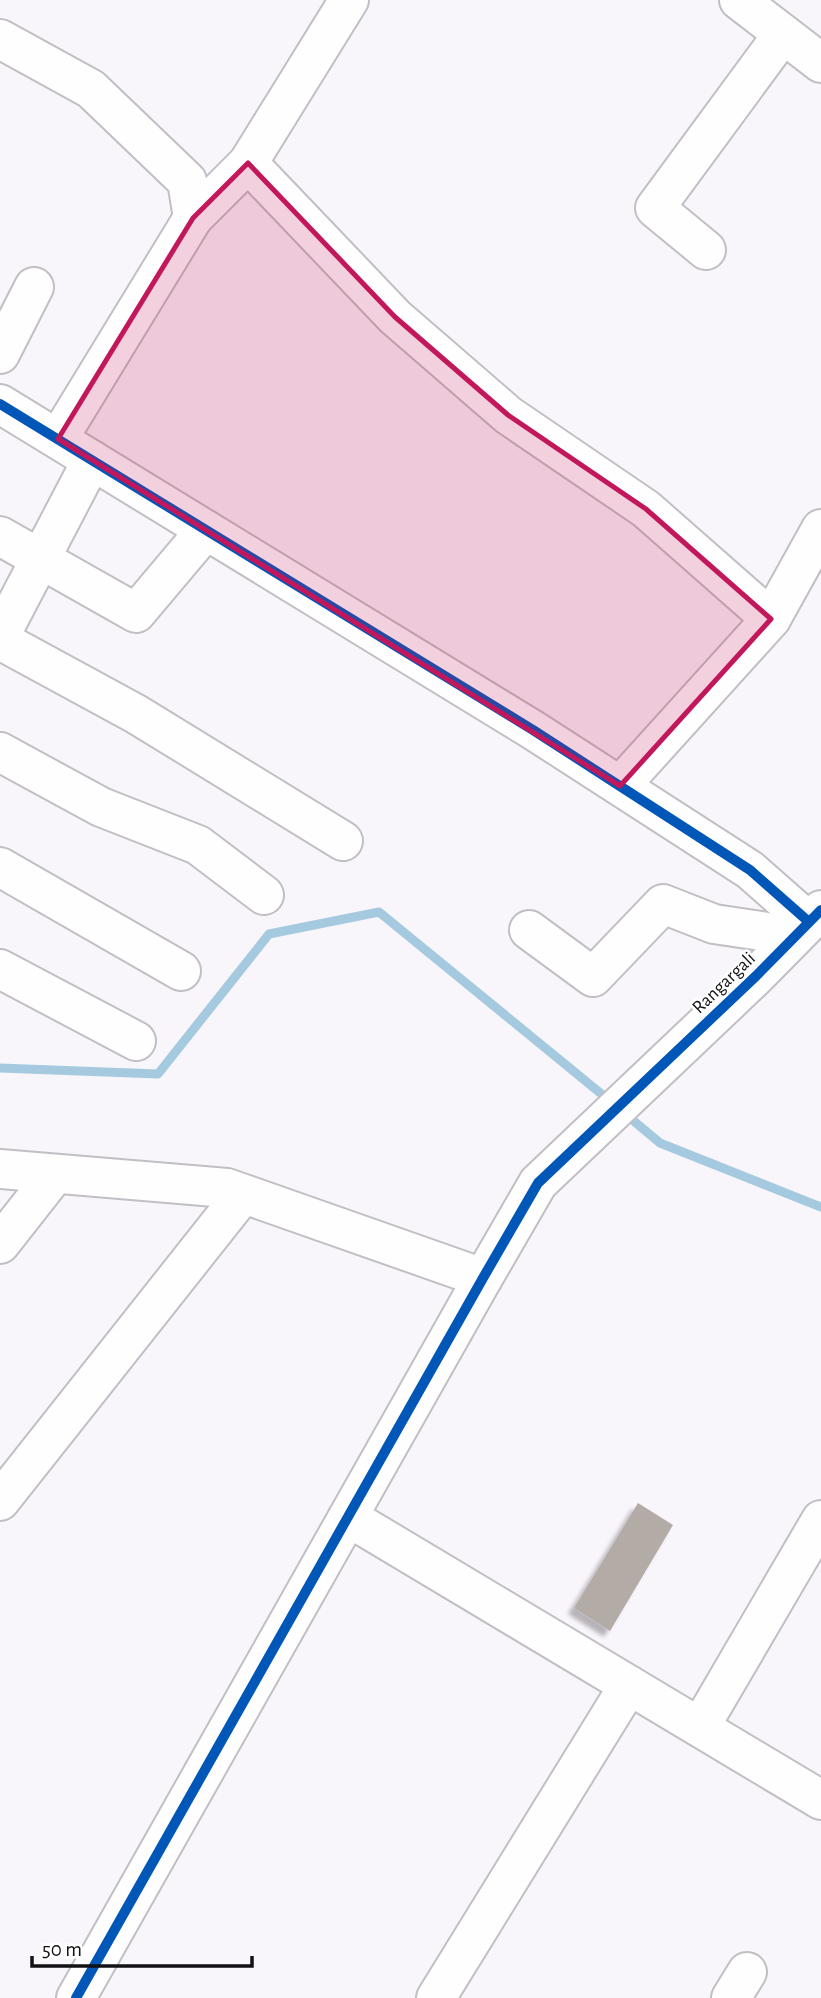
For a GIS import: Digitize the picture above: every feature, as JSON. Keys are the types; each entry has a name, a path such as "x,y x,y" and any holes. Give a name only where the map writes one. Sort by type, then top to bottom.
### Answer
{"street":[{"path":"58,439 193,218 248,163 349,0"},
{"path":"739,0 821,63"},
{"path":"706,250 655,208 783,34"},
{"path":"0,39 90,89 187,181 193,218"},
{"path":"248,163 395,317 508,415 646,509 771,619"},
{"path":"0,354 34,287"},
{"path":"0,404 533,730 750,870 808,923"},
{"path":"92,460 0,638 136,714 342,841"},
{"path":"620,786 771,619 821,529"},
{"path":"0,536 136,613 206,530"},
{"path":"0,752 101,807 198,845 264,895"},
{"path":"0,867 181,971"},
{"path":"529,930 593,977 663,904 715,924 808,923"},
{"name":"Rangargali","path":"76,1998 538,1183 808,923"},
{"path":"0,969 136,1041"},
{"path":"0,1169 227,1188 483,1278"},
{"path":"0,1244 55,1174"},
{"path":"0,1501 243,1194"},
{"path":"348,1517 821,1800"},
{"path":"700,1727 821,1520"},
{"path":"436,1998 629,1685"}],"highlighted area":[{"path":"248,163 395,317 508,415 646,509 771,619 620,786 58,439 193,218"}],"building":[{"path":"638,1503 673,1525 610,1631 574,1608"}],"waterway":[{"path":"0,1068 158,1074 269,934 379,912 610,1101"},
{"path":"623,1112 660,1143 821,1207"}],"cycle path":[{"path":"0,404 533,730 750,870 809,922"},
{"path":"76,1998 538,1183 756,976 821,910"}]}
